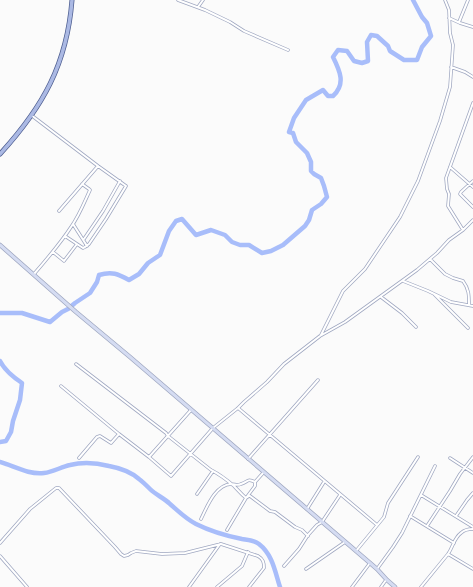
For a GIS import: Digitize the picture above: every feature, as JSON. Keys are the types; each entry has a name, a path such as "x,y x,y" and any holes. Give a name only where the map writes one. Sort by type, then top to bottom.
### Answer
{"main road":[{"path":"0,154 31,116 54,77 68,32 72,0"}],"street":[{"path":"178,0 198,7 230,22 244,31 288,50"},
{"path":"198,7 203,0"},
{"path":"320,336 343,291 365,269 400,217 418,181 450,87 453,45 450,33 449,10 444,0"},
{"path":"459,22 468,0"},
{"path":"449,18 473,27"},
{"path":"451,67 465,72 473,77"},
{"path":"463,230 448,206 449,194 446,178 473,103"},
{"path":"31,116 126,185 106,219 87,246 84,248 65,236"},
{"path":"59,211 98,166"},
{"path":"450,167 473,187"},
{"path":"84,239 120,181"},
{"path":"473,181 460,194 473,207"},
{"path":"34,274 74,224 90,190 82,184"},
{"path":"61,386 171,476 213,428 267,382 284,364 320,336 345,322 402,281 437,253 449,240 463,230 473,220"},
{"path":"74,224 87,246"},
{"path":"52,252 64,261 77,244"},
{"path":"0,245 76,312 377,569 386,580 395,587"},
{"path":"430,259 445,274 463,281 469,292 469,305"},
{"path":"402,281 450,302 473,306"},
{"path":"434,294 468,328"},
{"path":"381,297 416,328"},
{"path":"76,364 231,484 246,498"},
{"path":"248,459 318,380"},
{"path":"238,408 324,482 377,525"},
{"path":"149,457 192,410"},
{"path":"79,458 97,437 100,436 111,443 120,434"},
{"path":"356,551 384,517 388,503 418,457"},
{"path":"427,526 473,457"},
{"path":"450,458 473,473"},
{"path":"377,569 394,547 402,533 435,466"},
{"path":"197,494 213,471"},
{"path":"227,530 255,486 255,482 263,473"},
{"path":"201,519 212,498 223,487 231,484 242,484 247,480 255,482"},
{"path":"307,509 324,482"},
{"path":"0,543 30,509 56,488 59,488 124,556 136,551 162,554 185,553 221,544 262,558 264,565 263,570 249,587"},
{"path":"456,516 473,493"},
{"path":"284,566 308,536 322,522 340,495"},
{"path":"421,495 473,528"},
{"path":"246,498 250,496 270,511 275,512 302,530 308,536"},
{"path":"410,516 454,543"},
{"path":"422,587 448,554 460,533 473,528"},
{"path":"306,569 345,542"},
{"path":"189,587 221,544"},
{"path":"217,587 242,566 248,552"},
{"path":"448,554 473,569"},
{"path":"0,556 27,587"},
{"path":"352,587 370,563"},
{"path":"381,587 386,580"}],"waterway":[{"path":"0,313 22,313 50,322 90,293 97,282 99,275 108,273 115,274 129,280 139,274 148,263 160,255 169,231 176,221 182,219 196,235 211,230 225,235 232,242 240,245 249,245 262,253 271,251 283,245 305,226 309,220 312,210 321,204 327,197 321,178 311,171 311,162 307,153 296,142 293,133 289,132 294,118 306,100 323,90 328,96 333,96 337,91 341,82 340,72 333,57 338,50 347,51 354,61 362,63 368,61 367,42 371,35 377,36 388,46 390,51 404,60 417,60 422,47 431,36 427,23 413,0"},
{"path":"0,361 4,368 22,383 20,400 11,432 6,441 0,442"},
{"path":"0,462 33,473 51,472 70,465 84,463 104,465 132,474 185,517 196,524 219,533 253,541 259,544 264,548 270,558 280,587"}]}
